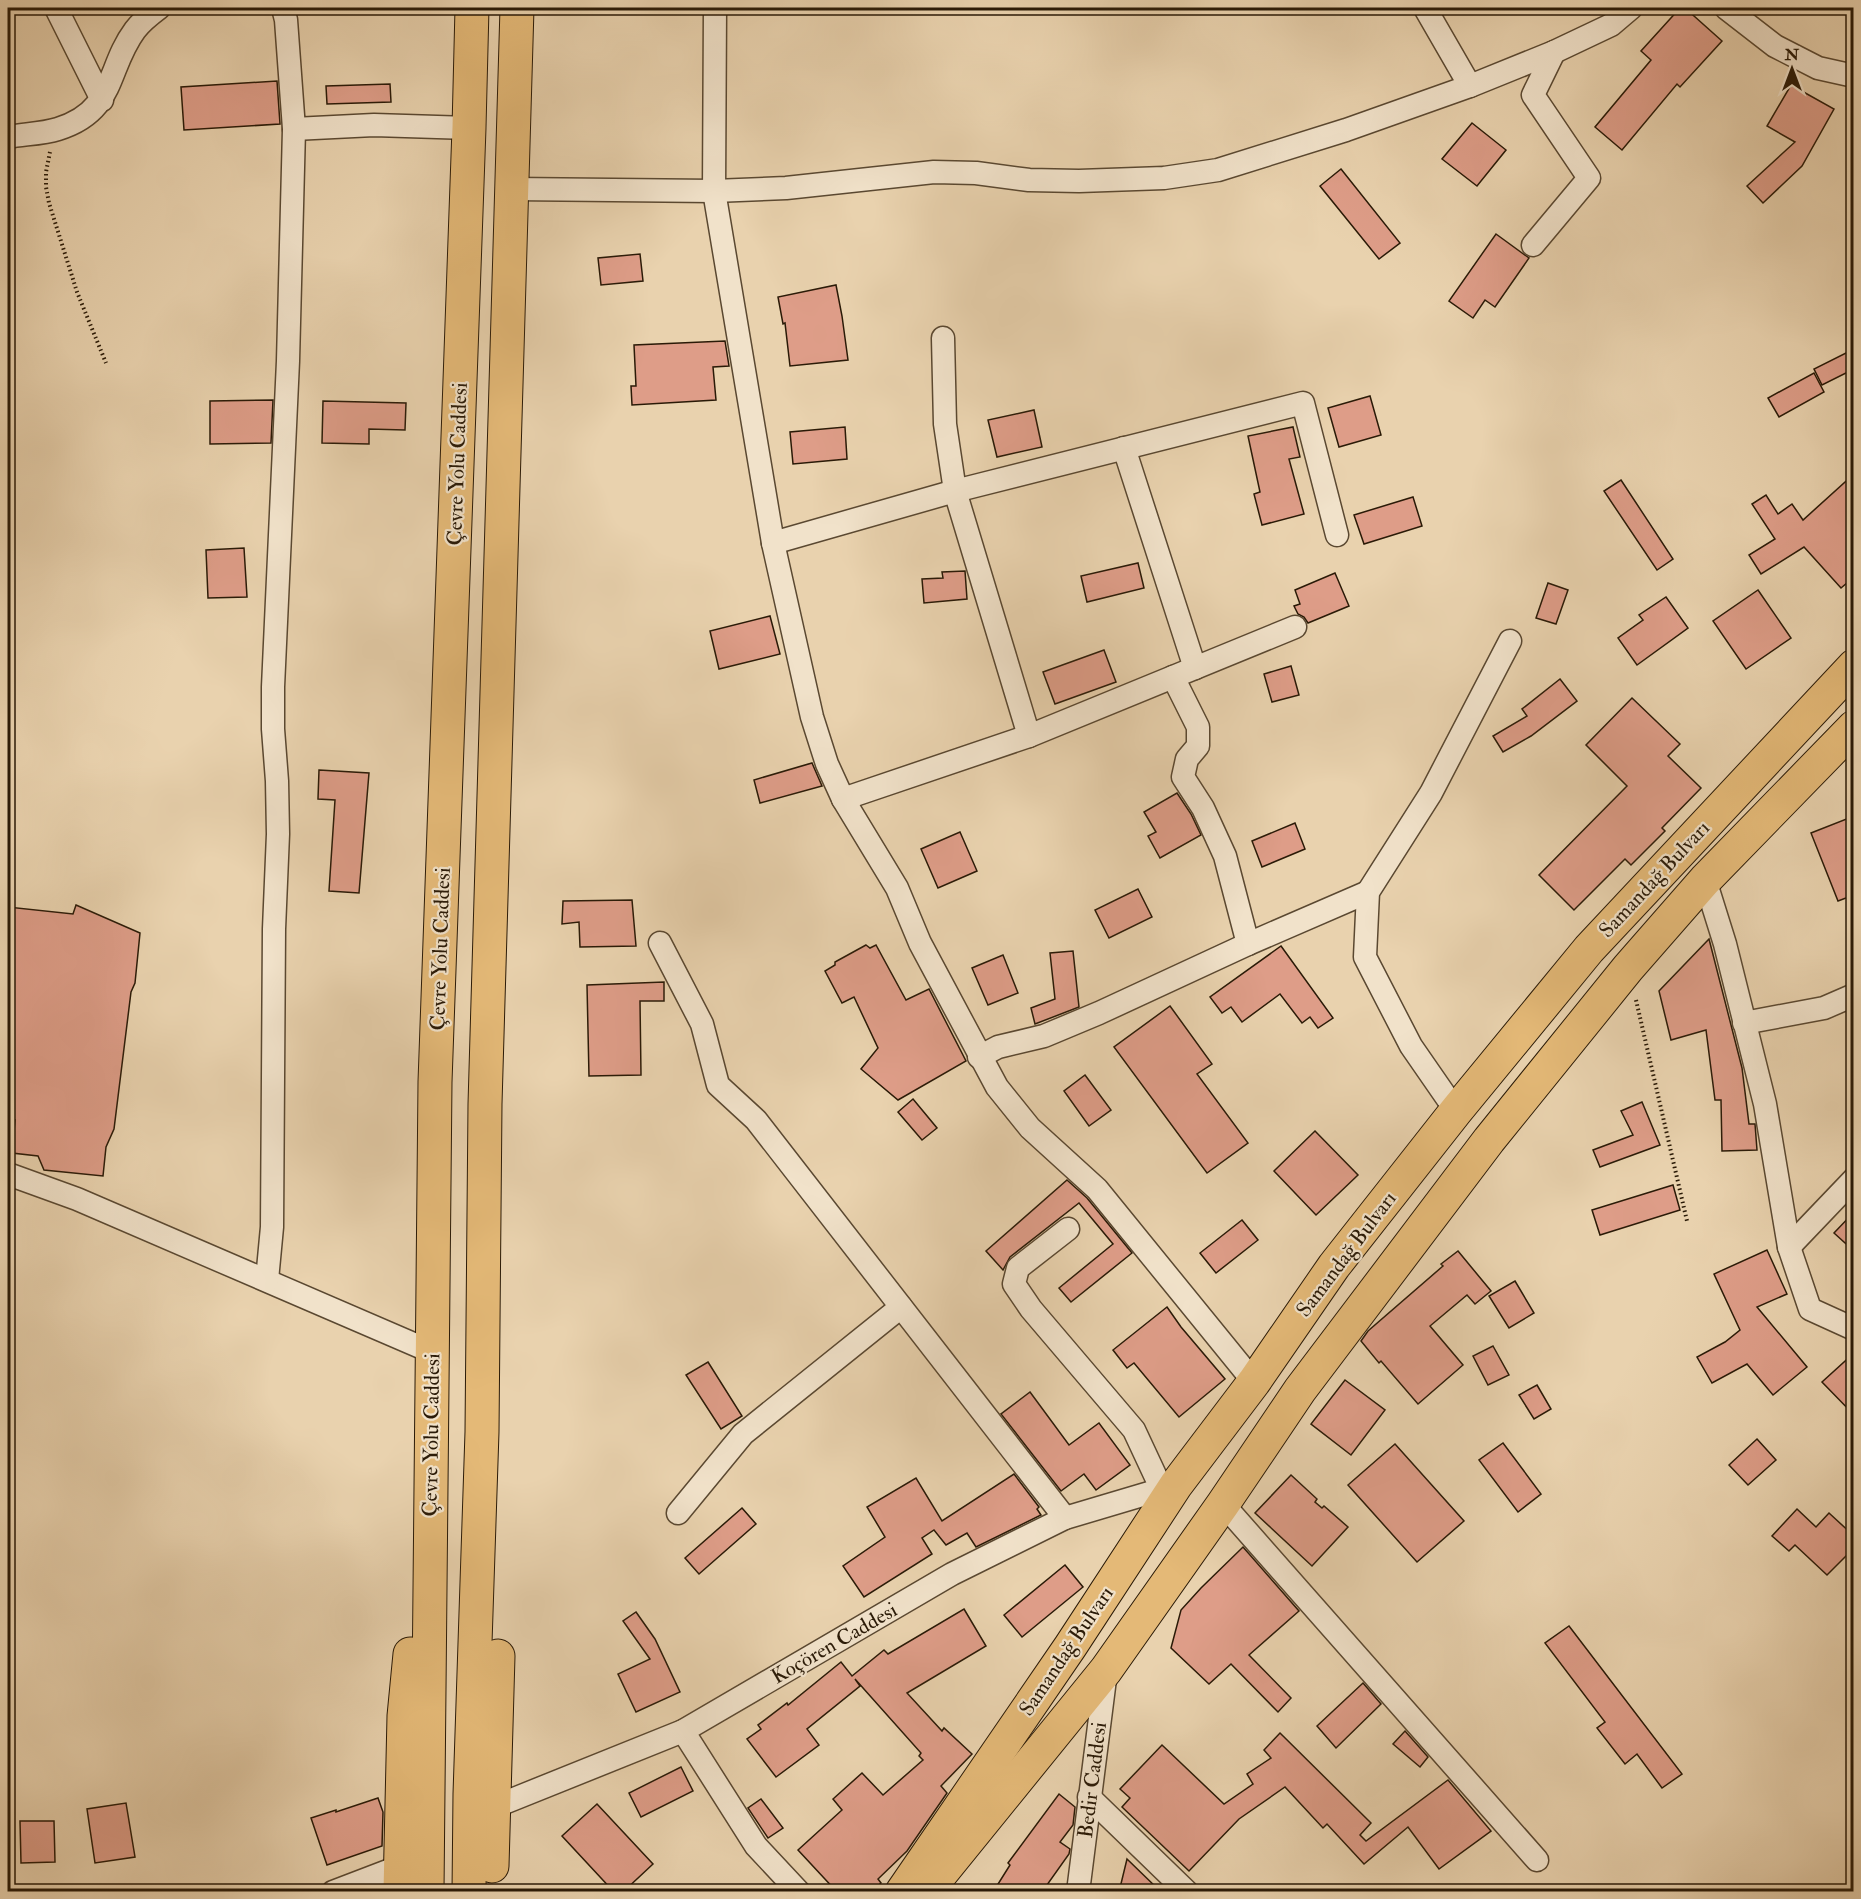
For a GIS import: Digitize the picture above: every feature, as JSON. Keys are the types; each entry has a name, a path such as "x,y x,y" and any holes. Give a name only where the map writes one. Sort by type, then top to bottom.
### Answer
{"highway":[{"name":"Çevre Yolu Caddesi","path":"427,1892 435,1070 469,128 471,8"},
{"path":"470,1892 470,1794 482,1432 485,1104 517,8"},
{"name":"Samandağ Bulvarı","path":"902,1892 1070,1647 1169,1487 1254,1382 1334,1266 1456,1111 1589,949 1854,666"},
{"name":"Samandağ Bulvarı","path":"926,1892 1106,1670 1300,1390 1482,1149 1628,968 1705,880 1854,727"},
{"path":"482,1432 498,1643 491,1892"},
{"path":"401,1879 404,1716 431,1452"}],"street":[{"path":"56,8 102,100"},
{"path":"8,137 58,129 78,120 102,100 136,29 159,8"},
{"path":"267,1280 272,1227 274,929 278,834 273,687 288,361 294,129 286,20 283,8"},
{"path":"716,8 714,191 773,543 812,717 827,764 843,799 897,888 920,942 997,1087 1030,1128 1097,1189 1254,1382"},
{"path":"1425,8 1470,86"},
{"path":"512,189 714,191 786,188 934,171 976,172 1029,180 1078,181 1164,178 1218,170 1346,130 1470,86 1554,52 1611,25 1631,8"},
{"path":"1726,8 1775,46 1818,68 1854,76"},
{"path":"1533,245 1589,178 1533,95 1554,52"},
{"path":"294,129 374,125 469,128"},
{"path":"943,338 945,424 956,491 1029,736"},
{"path":"773,543 956,491 1303,403 1337,535"},
{"path":"1124,448 1195,668"},
{"path":"843,799 1029,736 1295,627"},
{"path":"1456,1111 1412,1046 1365,957 1368,892 1431,793 1510,641"},
{"path":"1173,677 1198,727 1198,746 1187,759 1183,777 1203,807 1225,856 1248,944"},
{"path":"1705,880 1725,944 1765,1104 1789,1247 1810,1309 1854,1329"},
{"path":"979,1056 999,1047 1044,1036 1099,1013 1248,944 1368,892"},
{"path":"660,942 702,1024 718,1085 756,1120 1065,1518"},
{"path":"1744,1023 1824,1008 1854,995"},
{"path":"8,1174 77,1199 432,1352"},
{"path":"1789,1247 1854,1179"},
{"path":"1068,1229 1018,1268 1014,1284 1031,1309 1134,1430 1169,1487"},
{"path":"678,1513 743,1434 901,1307"},
{"name":"Koçören Caddesi","path":"494,1807 683,1731 952,1574 1065,1518 1169,1487"},
{"path":"1222,1504 1537,1860"},
{"name":"Bedir Caddesi","path":"1078,1892 1106,1670"},
{"path":"683,1731 756,1846 800,1892"},
{"path":"1089,1797 1187,1892"},
{"path":"333,1892 401,1879"}],"path":[{"path":"58,129 49,153 46,171 49,203 77,292 106,363"},
{"path":"1628,968 1687,1221"}],"building":[{"path":"1680,8 1685,8 1722,41 1680,87 1677,84 1622,150 1595,127 1651,60 1641,51"},
{"path":"277,81 280,124 184,130 181,87"},
{"path":"390,84 391,102 327,104 326,86"},
{"path":"1791,85 1834,109 1802,166 1763,203 1747,186 1795,142 1767,126"},
{"path":"1472,123 1506,150 1477,186 1442,159"},
{"path":"1341,169 1400,243 1379,259 1320,186"},
{"path":"1496,234 1529,258 1495,307 1485,300 1473,318 1449,301"},
{"path":"640,254 643,281 601,285 598,258"},
{"path":"836,285 848,360 790,366 785,323 783,324 778,297"},
{"path":"725,341 729,366 713,367 716,400 632,405 631,386 636,386 634,345"},
{"path":"1854,349 1854,369 1822,385 1814,369"},
{"path":"1814,373 1824,392 1779,417 1768,398"},
{"path":"1370,396 1381,435 1339,447 1328,408"},
{"path":"273,400 271,443 210,444 210,401"},
{"path":"323,401 406,403 405,430 369,429 369,444 322,443"},
{"path":"1034,410 1042,447 997,457 988,420"},
{"path":"845,427 847,459 793,464 790,432"},
{"path":"1293,427 1300,457 1289,459 1304,514 1262,525 1254,494 1260,492 1248,436"},
{"path":"1854,474 1854,577 1841,588 1804,547 1761,574 1749,555 1775,539 1752,504 1766,495 1778,514 1792,504 1803,520"},
{"path":"1621,480 1673,559 1657,570 1604,491"},
{"path":"1413,497 1422,526 1364,544 1354,515"},
{"path":"244,548 247,597 208,598 206,550"},
{"path":"1138,563 1144,588 1087,602 1081,576"},
{"path":"965,571 967,599 924,603 922,579 943,578 942,572"},
{"path":"1335,573 1349,606 1308,623 1298,614 1294,606 1300,604 1295,590"},
{"path":"1548,583 1568,590 1556,624 1536,618"},
{"path":"1758,590 1791,638 1746,669 1713,621"},
{"path":"1666,597 1688,628 1637,665 1618,638 1643,620 1639,615"},
{"path":"770,616 780,654 719,669 710,631"},
{"path":"1104,650 1116,682 1055,704 1043,672"},
{"path":"1291,666 1299,695 1272,702 1264,674"},
{"path":"1560,679 1577,701 1531,736 1503,752 1493,736 1527,716 1522,709"},
{"path":"1632,698 1680,744 1668,756 1701,788 1662,828 1665,831 1631,865 1625,859 1574,910 1539,875 1627,786 1586,745"},
{"path":"812,763 822,786 760,803 754,780"},
{"path":"319,770 369,773 359,893 329,891 335,800 318,799"},
{"path":"1177,793 1201,835 1160,858 1148,836 1156,832 1144,812"},
{"path":"1854,816 1854,895 1838,901 1811,833"},
{"path":"1295,823 1305,849 1262,867 1252,841"},
{"path":"960,832 977,871 938,888 921,849"},
{"path":"1138,889 1152,917 1109,938 1095,910"},
{"path":"632,900 636,946 580,947 579,922 562,924 563,901"},
{"path":"76,905 140,933 114,1129 106,1147 103,1176 44,1170 38,1156 12,1153 15,1120 8,1119 8,907 73,914"},
{"path":"1709,939 1742,1068 1749,1124 1755,1124 1757,1150 1722,1151 1721,1100 1715,1100 1706,1030 1671,1040 1659,991"},
{"path":"866,945 870,948 876,945 906,1000 929,989 966,1061 898,1100 861,1069 878,1048 854,997 842,1003 825,971 835,965 835,962"},
{"path":"1281,946 1333,1018 1318,1028 1310,1017 1302,1023 1280,994 1242,1022 1231,1007 1222,1013 1210,997"},
{"path":"1073,951 1079,1007 1035,1024 1031,1008 1055,999 1050,953"},
{"path":"1003,955 1018,993 988,1005 972,968"},
{"path":"664,982 664,1001 640,1001 641,1075 589,1076 587,985"},
{"path":"1170,1006 1212,1064 1197,1074 1248,1143 1207,1173 1114,1047"},
{"path":"1085,1075 1111,1110 1089,1126 1064,1091"},
{"path":"913,1099 937,1128 922,1140 898,1112"},
{"path":"1642,1102 1660,1145 1600,1167 1593,1150 1633,1135 1621,1111"},
{"path":"1315,1131 1358,1175 1316,1215 1274,1171"},
{"path":"1067,1180 1087,1198 1132,1253 1071,1302 1059,1288 1113,1244 1079,1203 1010,1257 1003,1270 986,1251"},
{"path":"1673,1185 1680,1210 1600,1235 1592,1210"},
{"path":"1854,1212 1854,1251 1834,1233"},
{"path":"1242,1220 1258,1240 1216,1273 1200,1253"},
{"path":"1767,1250 1787,1294 1757,1307 1807,1367 1773,1395 1747,1364 1712,1383 1697,1357 1725,1342 1740,1330 1714,1274"},
{"path":"1458,1251 1491,1291 1475,1304 1467,1295 1430,1326 1463,1365 1418,1404 1361,1341 1368,1331"},
{"path":"1515,1281 1534,1313 1509,1328 1489,1296"},
{"path":"1167,1307 1225,1379 1179,1417 1134,1363 1127,1368 1113,1350"},
{"path":"1493,1346 1509,1375 1488,1385 1473,1356"},
{"path":"1854,1353 1854,1415 1822,1382"},
{"path":"708,1362 742,1416 721,1429 686,1375"},
{"path":"1345,1380 1385,1410 1351,1455 1311,1424"},
{"path":"1537,1385 1551,1409 1534,1419 1519,1395"},
{"path":"1030,1392 1069,1445 1099,1423 1130,1465 1096,1490 1084,1474 1061,1491 1001,1414"},
{"path":"1757,1439 1776,1460 1748,1485 1729,1465"},
{"path":"1503,1443 1541,1494 1518,1512 1479,1460"},
{"path":"1395,1444 1464,1521 1417,1562 1348,1485"},
{"path":"1014,1474 1039,1507 1037,1509 1041,1515 976,1547 967,1533 946,1545 934,1530 922,1538 932,1554 864,1597 843,1566 885,1537 867,1507 916,1478 942,1521"},
{"path":"1291,1475 1317,1499 1315,1502 1322,1508 1324,1506 1348,1527 1312,1566 1255,1513"},
{"path":"742,1508 756,1524 699,1574 685,1558"},
{"path":"1797,1509 1816,1527 1829,1513 1854,1536 1854,1548 1827,1575 1795,1545 1789,1551 1772,1536"},
{"path":"1243,1547 1299,1611 1249,1655 1291,1698 1278,1712 1231,1664 1209,1684 1171,1648 1181,1610"},
{"path":"1065,1565 1083,1587 1022,1637 1004,1615"},
{"path":"964,1609 986,1646 907,1693 942,1731 944,1728 972,1754 941,1786 947,1793 907,1851 878,1879 881,1883 871,1892 837,1892 798,1850 842,1810 833,1799 862,1773 883,1795 923,1760 919,1756 921,1753 855,1679 860,1686 807,1729 819,1745 776,1777 747,1739 761,1729 758,1725 787,1703 788,1705 841,1662 852,1676 884,1650 888,1654"},
{"path":"636,1612 655,1639 680,1692 636,1712 618,1674 650,1659 623,1621"},
{"path":"1569,1626 1682,1774 1662,1788 1637,1754 1625,1764 1597,1728 1605,1722 1545,1643"},
{"path":"1363,1683 1381,1704 1336,1748 1317,1726"},
{"path":"1405,1731 1428,1757 1420,1767 1393,1744"},
{"path":"1280,1733 1371,1823 1360,1835 1366,1841 1448,1780 1491,1831 1439,1869 1408,1827 1364,1864 1327,1824 1323,1828 1285,1787 1239,1819 1189,1871 1122,1807 1130,1798 1120,1789 1162,1745 1224,1804 1253,1784 1247,1774 1271,1758 1264,1750"},
{"path":"681,1767 693,1791 641,1817 629,1793"},
{"path":"1059,1794 1075,1807 1073,1825 1060,1842 1070,1849 1069,1854 1042,1892 993,1892 1010,1865 1008,1863"},
{"path":"378,1798 383,1812 382,1846 327,1865 311,1818"},
{"path":"761,1799 783,1828 768,1838 748,1808"},
{"path":"126,1803 135,1857 95,1863 87,1809"},
{"path":"597,1804 653,1864 623,1892 614,1892 562,1836"},
{"path":"20,1821 54,1821 55,1862 21,1863"},
{"path":"1127,1859 1161,1892 1119,1892"}]}
